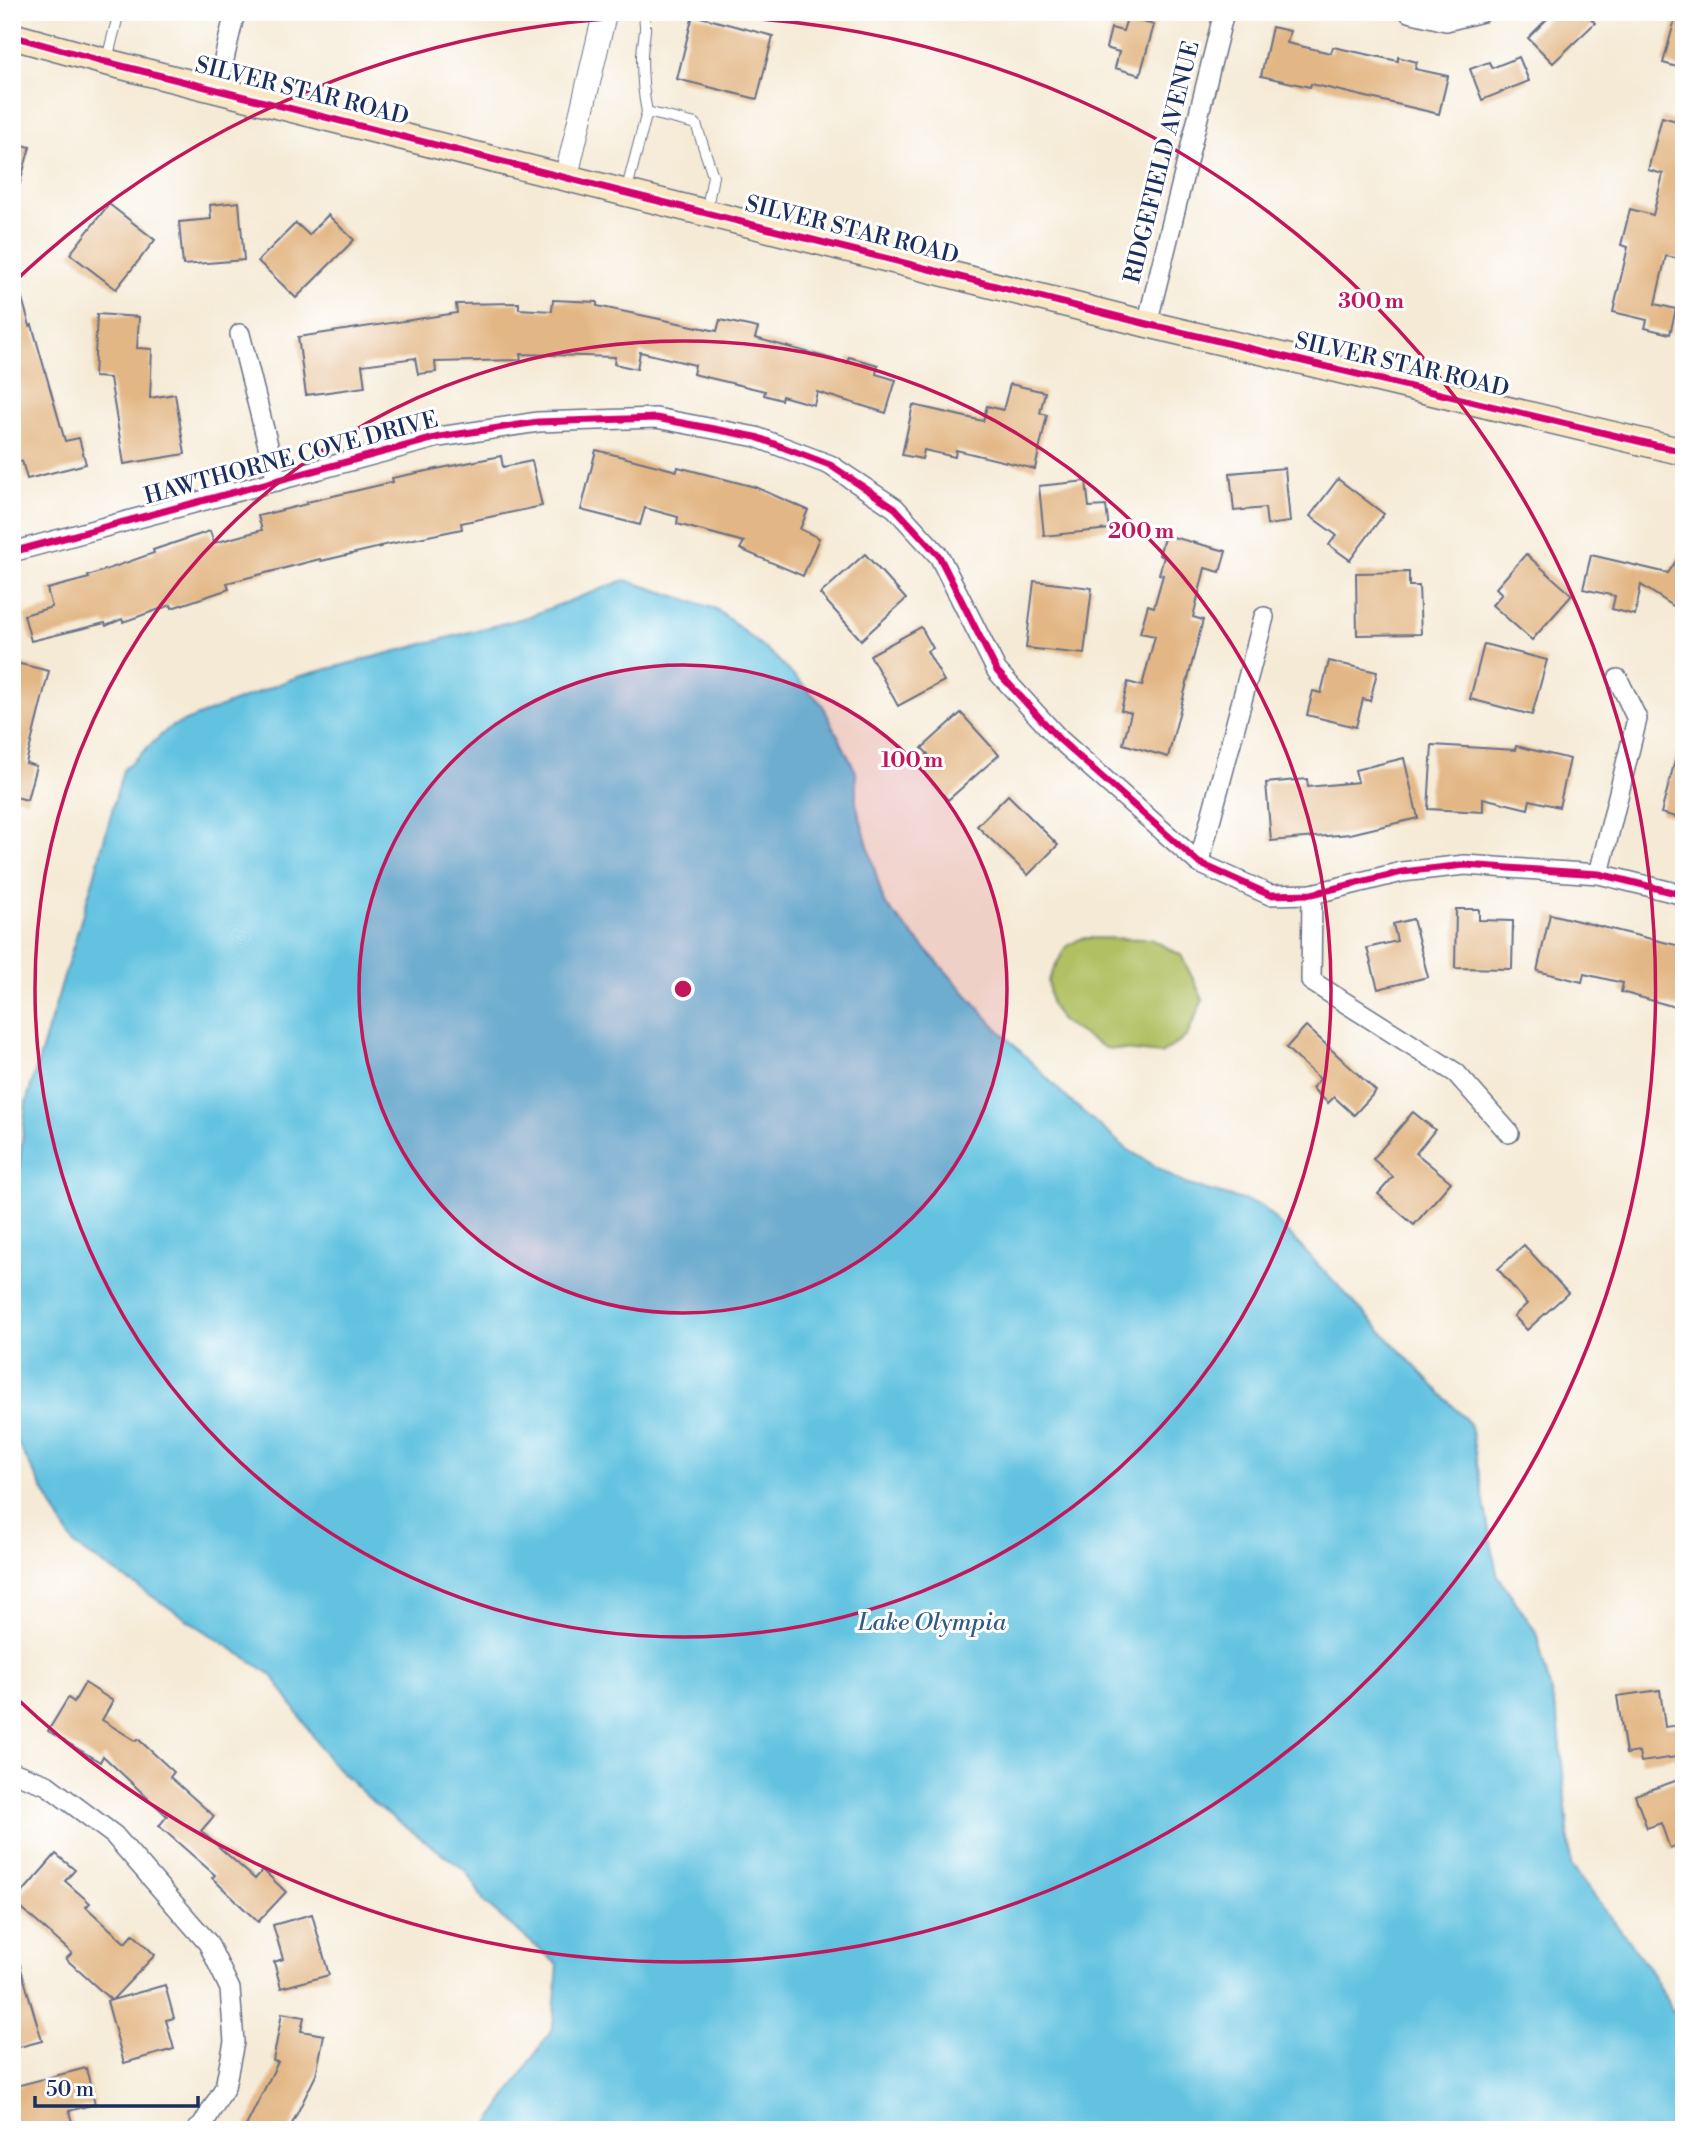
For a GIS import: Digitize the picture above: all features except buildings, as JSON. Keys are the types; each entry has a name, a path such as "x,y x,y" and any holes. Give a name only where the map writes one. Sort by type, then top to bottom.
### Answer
{"main road":[{"name":"SILVER STAR ROAD","path":"12,36 1147,324 1684,452"}],"street":[{"path":"217,89 235,12"},
{"path":"566,178 606,12"},
{"name":"RIDGEFIELD AVENUE","path":"1147,324 1224,12"},
{"path":"1409,12 1446,21 1482,12"},
{"path":"240,334 277,481"},
{"name":"HAWTHORNE COVE DRIVE","path":"12,552 439,437 538,422 656,418 756,438 830,465 895,509 939,556 998,671 1059,739 1199,863 1270,895 1312,894 1402,872 1465,865 1599,874 1684,895"},
{"path":"1199,863 1264,617"},
{"path":"1599,874 1637,719 1618,679"},
{"path":"1312,894 1311,981 1456,1073 1508,1133"},
{"path":"12,1772 47,1785 114,1835 208,1943 230,1989 234,2042 225,2087 197,2130"}],"lane":[{"path":"106,62 120,12"},
{"path":"626,193 647,112 642,87 645,18 642,12"},
{"path":"647,112 696,124 713,176 706,213"}],"green space":[{"path":"1081,938 1151,939 1181,955 1203,999 1187,1036 1161,1054 1105,1048 1061,1021 1051,1004 1048,981 1065,948"}],"water":[{"name":"Lake Olympia","path":"625,580 716,609 773,655 822,704 856,772 856,803 884,903 996,1027 1069,1100 1127,1149 1185,1184 1261,1205 1470,1424 1497,1574 1536,1632 1559,1726 1571,1865 1649,1968 1679,2023 1684,2027 1684,2130 485,2130 553,2027 558,1965 486,1904 466,1871 376,1805 330,1761 272,1675 74,1545 12,1433 12,1235 26,1103 123,770 170,727 297,677 524,618"}],"cycle path":[{"path":"12,36 1147,324 1684,452"},
{"path":"12,552 439,437 538,422 656,418 756,437 830,465 895,508 939,556 997,671 1059,739 1199,863 1270,895 1312,894 1402,872 1465,865 1599,874 1684,895"}]}
